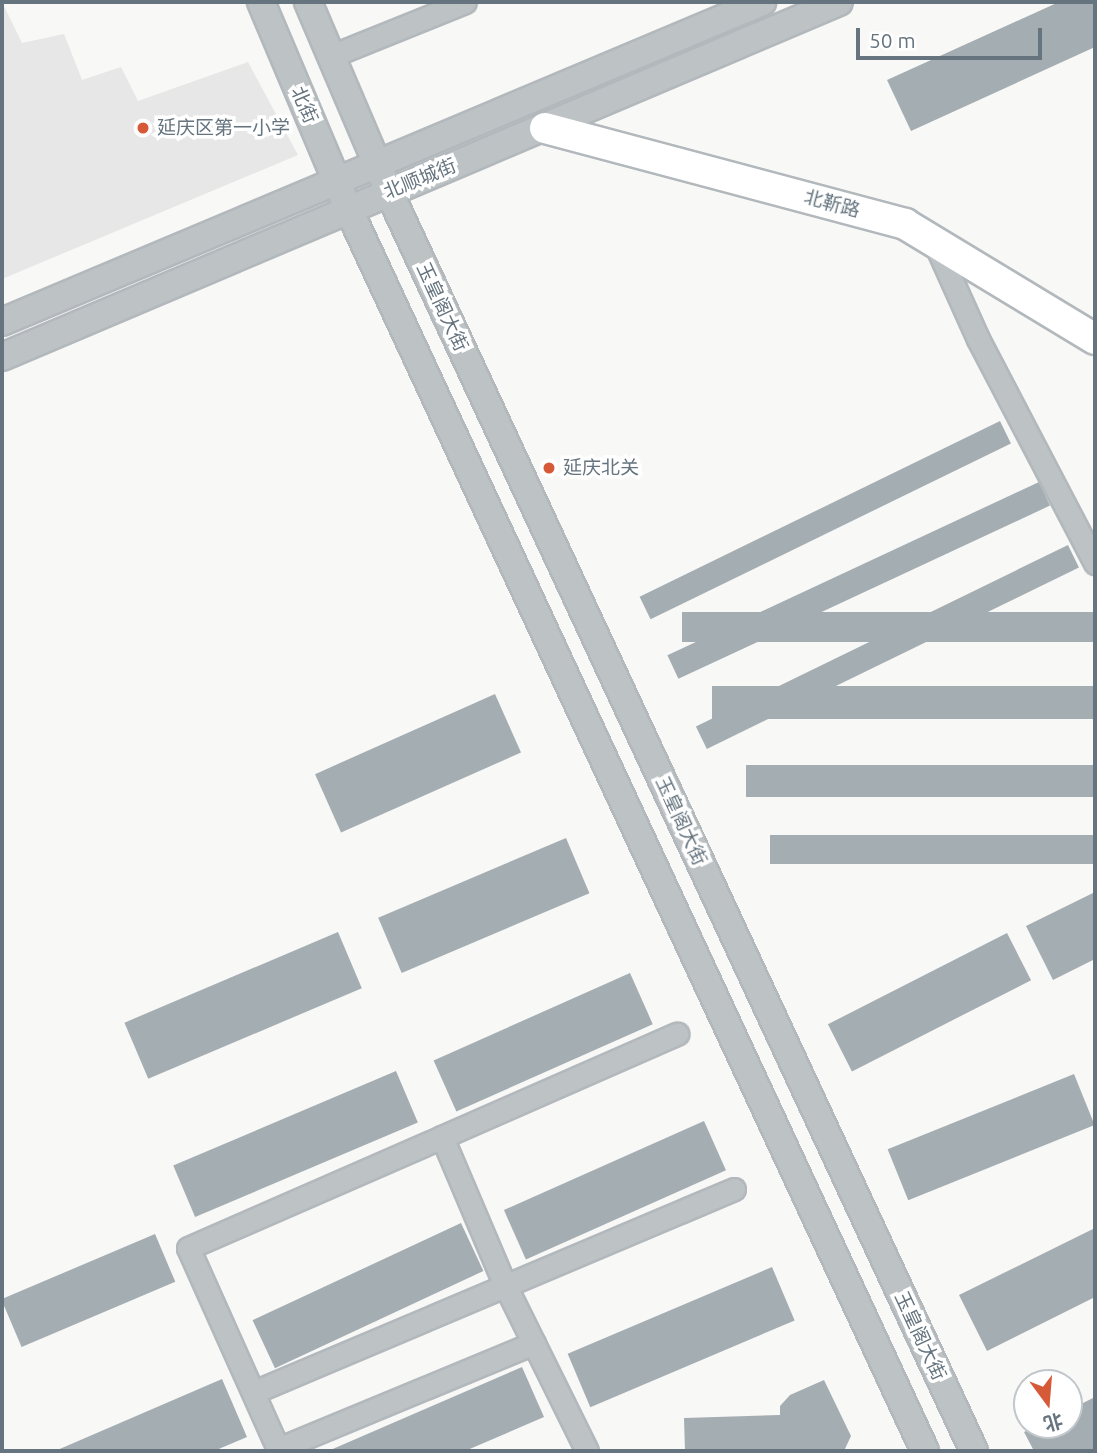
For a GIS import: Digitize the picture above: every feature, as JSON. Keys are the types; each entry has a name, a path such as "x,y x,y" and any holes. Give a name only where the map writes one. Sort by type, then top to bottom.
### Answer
{"main road":[{"name":"北靳路","path":"545,128 905,224 1095,339"}],"street":[{"name":"北街","path":"261,2 348,208"},
{"path":"308,2 389,191"},
{"path":"331,57 465,2"},
{"name":"北顺城街","path":"2,322 335,178 534,99 762,2"},
{"name":"北顺城街","path":"2,357 839,2"},
{"path":"534,99 545,128"},
{"name":"玉皇阁大街","path":"389,191 974,1451"},
{"path":"348,208 925,1451"},
{"path":"933,241 978,339 1095,563"},
{"path":"534,1343 279,1450 188,1248 677,1034"},
{"path":"442,1137 505,1283 587,1451"},
{"path":"254,1392 505,1283 734,1189"}],"shaded area":[{"name":"延庆区第一小学","path":"2,2 22,43 64,34 82,80 121,67 138,101 248,62 298,155 2,279"}],"building":[{"path":"1059,2 1095,2 1095,47 911,131 887,80"},
{"path":"1000,421 1011,443 651,619 640,597"},
{"path":"1039,482 1050,506 678,679 667,655"},
{"path":"1068,545 1079,567 707,749 696,726"},
{"path":"682,612 1095,612 1095,642 682,642"},
{"path":"712,686 1095,686 1095,719 712,719"},
{"path":"495,694 521,752 341,833 315,774"},
{"path":"746,765 1095,765 1095,797 746,797"},
{"path":"770,835 1095,835 1095,864 770,864"},
{"path":"566,838 589,893 402,973 378,918"},
{"path":"1095,892 1095,959 1053,980 1026,926"},
{"path":"338,932 362,988 148,1079 124,1023"},
{"path":"1007,933 1031,980 852,1071 828,1024"},
{"path":"630,973 653,1024 456,1112 434,1060"},
{"path":"396,1071 418,1123 195,1217 173,1166"},
{"path":"1074,1074 1095,1125 908,1200 888,1149"},
{"path":"704,1121 726,1170 526,1259 504,1210"},
{"path":"461,1223 483,1271 275,1368 253,1320"},
{"path":"1095,1228 1095,1297 987,1351 959,1295"},
{"path":"155,1234 175,1282 22,1347 2,1299"},
{"path":"772,1267 795,1320 590,1407 568,1354"},
{"path":"522,1367 544,1417 465,1451 328,1451"},
{"path":"222,1379 247,1437 214,1451 55,1451"},
{"path":"824,1380 851,1436 844,1451 685,1451 684,1418 780,1415 780,1406 790,1395"},
{"path":"1095,1397 1095,1451 1034,1451 1028,1439 1083,1439 1083,1403"}],"place":[{"name":"延庆区第一小学","path":"143,128"},
{"name":"延庆北关","path":"549,468"}]}
